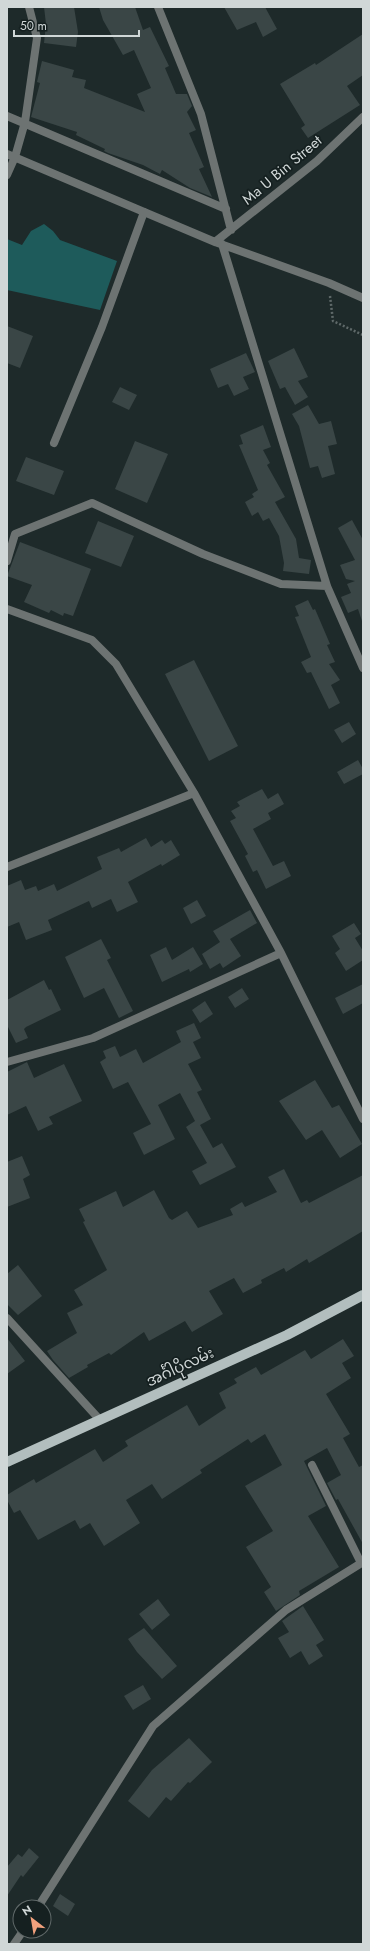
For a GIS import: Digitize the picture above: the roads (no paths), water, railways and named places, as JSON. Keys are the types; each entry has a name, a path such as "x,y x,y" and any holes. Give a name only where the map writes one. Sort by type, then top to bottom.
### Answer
{"main road":[{"name":"အင်္ဂါပိုလမ်း","path":"7,1462 286,1335 363,1295"}],"street":[{"path":"7,175 11,156 25,122 37,38 30,7"},
{"path":"158,7 201,114 231,230"},
{"path":"7,116 25,122 226,209"},
{"name":"Ma U Bin Street","path":"219,243 231,230 317,161 363,117"},
{"path":"11,156 219,243 329,283 363,298"},
{"path":"54,443 102,327 144,212"},
{"path":"219,243 327,586 363,668"},
{"path":"7,561 15,534 92,503 203,554 281,584 327,586"},
{"path":"7,609 92,640 116,664 194,793 281,953 363,1119"},
{"path":"7,867 194,793"},
{"path":"7,1062 93,1038 281,953"},
{"path":"7,1318 100,1420"},
{"path":"43,1899 153,1726 286,1610 362,1563 312,1465"}],"water":[{"path":"44,224 53,231 60,240 117,261 100,310 7,290 7,239 22,245 31,231"}]}
